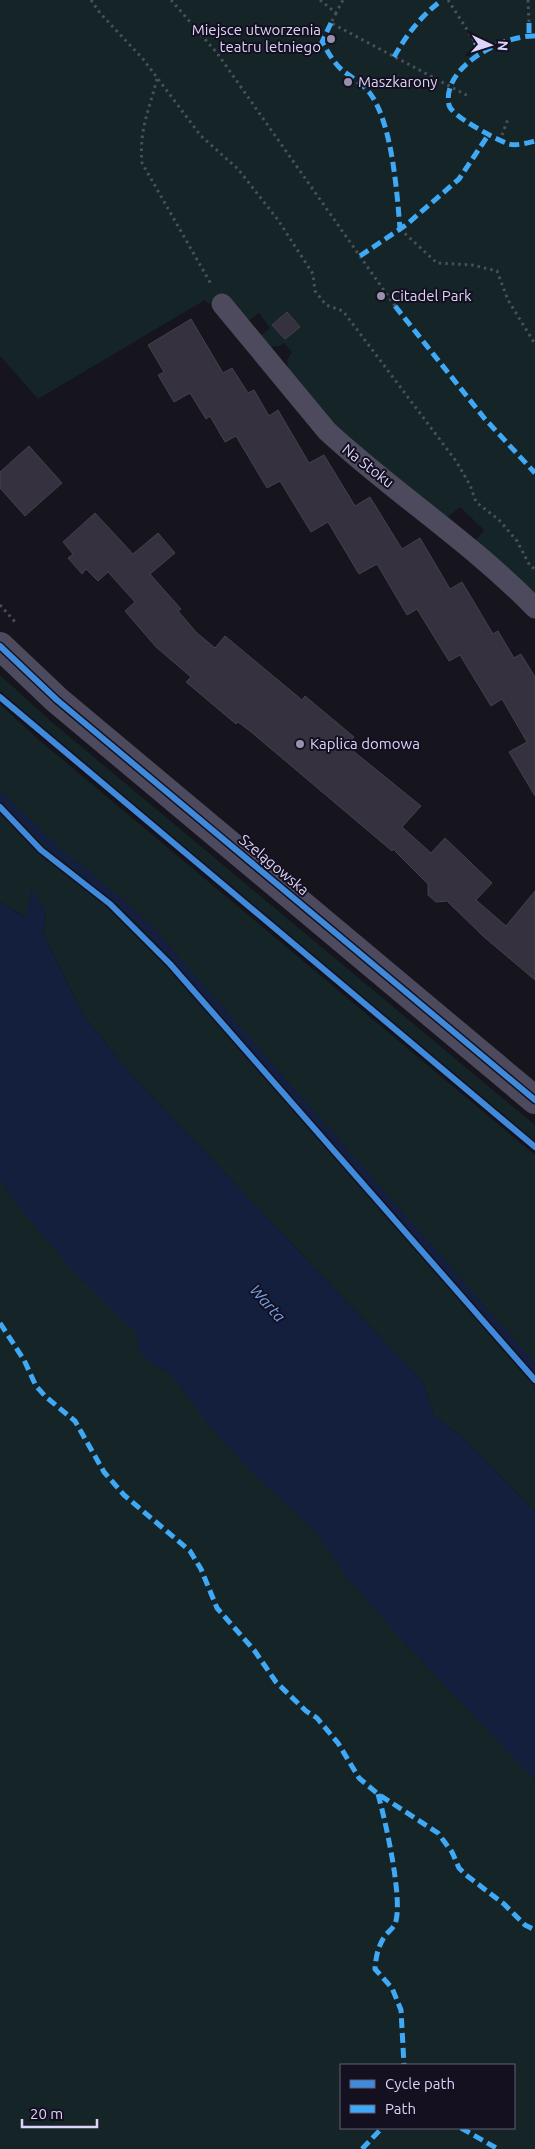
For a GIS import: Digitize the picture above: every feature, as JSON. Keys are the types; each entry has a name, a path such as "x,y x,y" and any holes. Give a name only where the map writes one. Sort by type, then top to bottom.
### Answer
{"street":[{"name":"Na Stoku","path":"222,304 327,431 347,450 441,525 535,608"},
{"name":"Szelągowska","path":"0,646 56,700 535,1100"}],"path":[{"path":"91,0 100,13 143,59 201,136 238,169 278,220 313,274 314,291 326,305 343,311 456,461 470,485 476,502 498,520 517,541 530,566 535,569"},
{"path":"171,0 216,53 395,306"},
{"path":"320,0 336,13"},
{"path":"344,0 331,23 470,97"},
{"path":"448,0 475,42"},
{"path":"528,0 529,22"},
{"path":"158,78 140,142 142,163 222,304"},
{"path":"502,135 508,119"},
{"path":"400,229 437,263 472,265 497,272 508,300 535,344"}],"shaded area":[{"name":"Citadel Park","path":"0,0 535,0 535,598 473,543 484,530 460,507 446,519 331,424 288,368 287,360 292,352 284,343 280,346 270,347 259,337 270,328 259,313 247,322 224,293 209,304 205,300 38,399 0,356"},
{"path":"0,675 52,722 535,1125 535,1142 46,733 0,691"},
{"path":"0,704 38,739 535,1155 535,1512 464,1438 434,1416 423,1382 131,1074 83,1015 43,933 46,911 31,890 27,918 0,902"},
{"path":"0,1179 15,1202 31,1211 535,1767 535,2149 0,2149"}],"water":[{"name":"Warta","path":"31,889 46,911 43,933 83,1015 131,1074 423,1382 434,1416 464,1438 535,1512 535,1780 397,1635 347,1577 316,1532 259,1479 220,1439 171,1375 150,1362 140,1352 136,1333 74,1272 15,1203 0,1179 0,902 26,918"}],"building":[{"path":"287,312 300,327 285,339 272,325"},
{"path":"191,319 223,373 232,368 248,393 254,390 269,416 278,410 309,463 324,455 355,506 370,497 402,549 420,538 450,589 462,582 493,634 498,631 514,658 521,654 535,677 535,796 509,752 527,742 502,699 491,706 460,655 449,661 417,609 407,615 377,564 359,574 328,522 311,532 280,481 267,488 236,436 225,442 210,416 206,419 190,393 174,402 158,375 164,372 148,345"},
{"path":"29,446 62,483 25,516 0,488 0,472"},
{"path":"95,513 133,554 158,533 175,553 150,574 181,609 178,611 196,632 215,648 225,636 302,700 305,696 354,737 347,746 421,806 402,827 431,853 445,838 492,883 476,900 506,926 535,891 535,980 484,937 447,901 436,902 428,895 428,884 393,849 392,851 250,731 238,722 236,724 186,682 191,677 156,647 125,611 135,602 108,572 98,581 86,569 82,574 68,558 73,554 63,542"}],"waterway":[{"path":"0,796 55,849 119,901 150,930 535,1369"}],"marked path":[{"path":"394,57 415,26 427,12 442,0"},
{"path":"331,23 322,42 339,67 369,92 383,120 392,158 400,229"},
{"path":"529,23 529,35"},
{"path":"535,36 507,41 477,56 464,66 455,78 449,91 449,105 452,110 485,133 503,142 515,145 535,141"},
{"path":"475,42 482,52"},
{"path":"360,256 406,225 459,179 489,134"},
{"path":"395,306 485,419 535,473"},
{"path":"0,1323 24,1360 36,1386 46,1397 75,1421 104,1472 124,1495 190,1551 201,1569 217,1608 254,1650 276,1682 306,1711 317,1718 338,1743 359,1778 378,1794 438,1833 452,1852 459,1868 504,1904 525,1925 535,1930"},
{"path":"378,1794 392,1860 397,1913 395,1924 379,1947 375,1969 392,1988 401,2010 404,2064"},
{"path":"362,2149 381,2129"},
{"path":"463,2129 498,2149"}],"cycle path":[{"path":"0,646 57,700 535,1100"},
{"path":"0,697 535,1147"},
{"path":"0,807 41,850 110,904 170,964 535,1380"}],"place":[{"name":"Miejsce utworzenia teatru letniego","path":"331,39"},
{"name":"Maszkarony","path":"348,82"},
{"name":"Citadel Park","path":"381,296"},
{"name":"Kaplica domowa","path":"300,744"}]}
